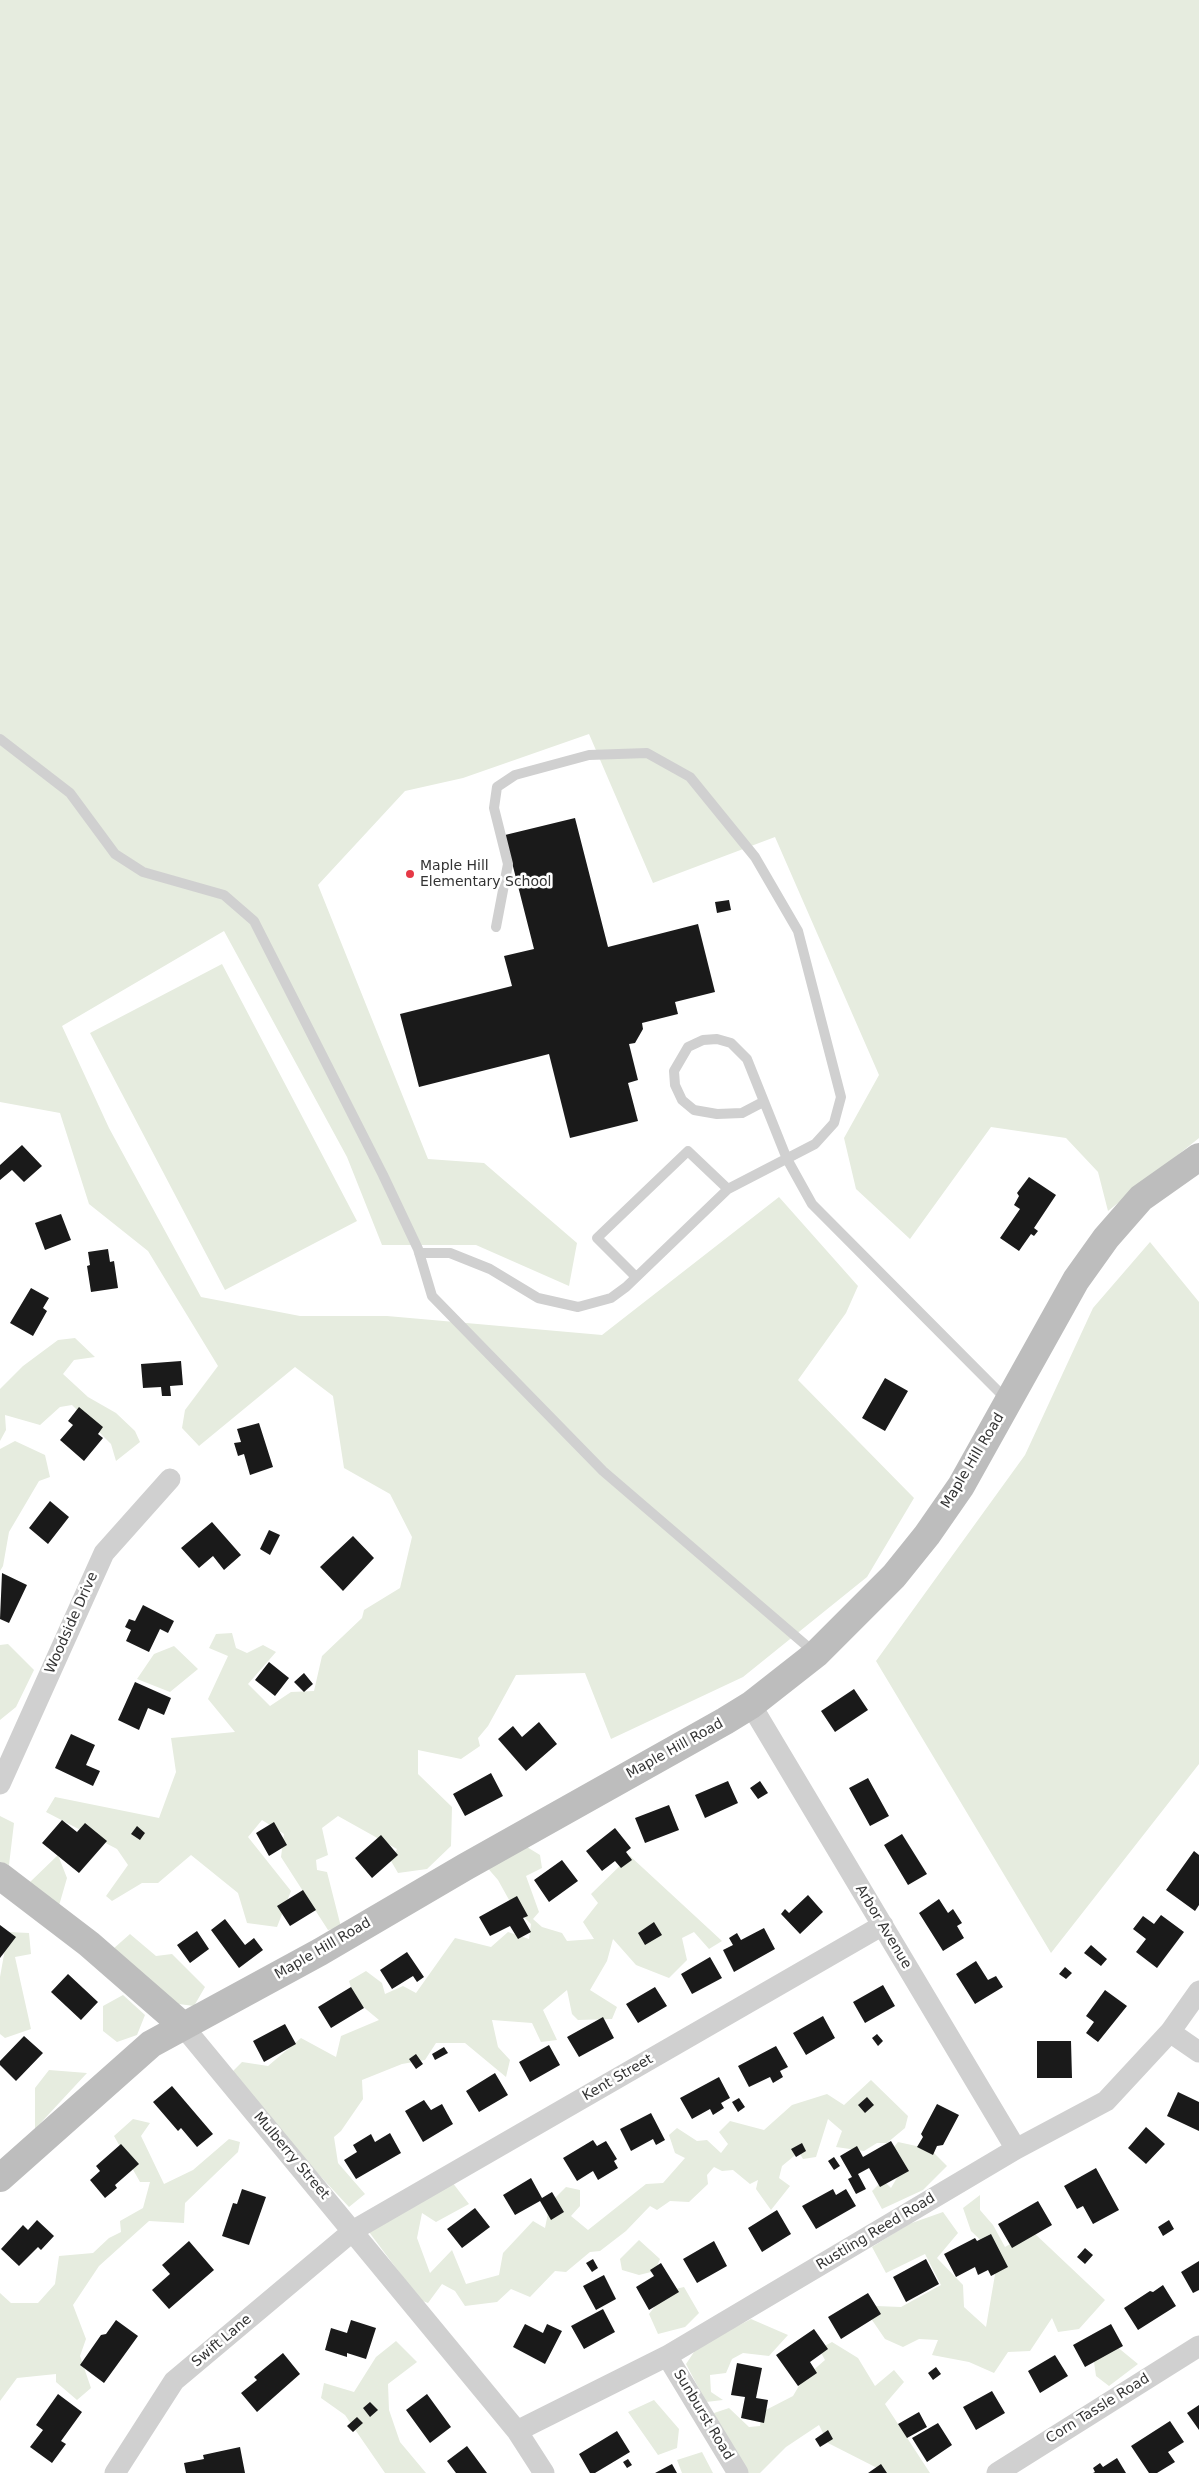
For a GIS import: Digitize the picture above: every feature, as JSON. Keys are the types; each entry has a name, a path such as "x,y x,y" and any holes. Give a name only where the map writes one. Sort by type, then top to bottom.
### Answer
{"street":[{"name":"Maple Hill Road","path":"0,2178 151,2044 182,2025 237,1998 320,1952 465,1866 751,1705 816,1654 894,1576 927,1535 961,1486 1076,1280 1106,1238 1141,1198 1199,1158"},
{"name":"Woodside Drive","path":"0,1784 104,1553 170,1479"},
{"name":"Arbor Avenue","path":"751,1705 1016,2149"},
{"name":"Mulberry Street","path":"0,1876 88,1944 182,2025 354,2230 517,2431 544,2473"},
{"name":"Kent Street","path":"354,2230 882,1925"},
{"name":"Rustling Reed Road","path":"517,2431 667,2356 1016,2149 1106,2101 1170,2032 1199,1991"},
{"path":"1170,2032 1199,2052"},
{"name":"Swift Lane","path":"116,2473 174,2381 354,2230"},
{"name":"Corn Tassle Road","path":"997,2473 1199,2346"},
{"name":"Sunburst Road","path":"667,2356 738,2473"}],"lane":[{"path":"0,739 70,792 115,854 143,872 224,895 254,921 383,1175 419,1253 432,1296 603,1471 816,1654"},
{"path":"419,1253 450,1254 490,1270 538,1298 578,1307 611,1298 636,1277 728,1189 815,1144 834,1123 842,1096 798,930 755,857 690,777 647,752 589,755 515,775 497,787 494,808 508,864 496,927"},
{"path":"764,1102 742,1113 717,1114 694,1110 682,1100 675,1084 674,1071 688,1047 702,1040 717,1039 731,1043 747,1059 787,1159 812,1204 1008,1401"},
{"path":"636,1277 597,1238 688,1151 728,1189"}],"shaded area":[{"path":"0,0 1199,0 1199,1138 1108,1211 1098,1172 1066,1138 991,1127 910,1239 856,1189 844,1138 879,1075 775,837 653,883 589,734 463,778 405,791 318,885 428,1159 484,1163 577,1243 569,1286 476,1245 382,1245 347,1157 224,931 62,1026 109,1128 201,1297 300,1316 387,1316 602,1335 779,1197 858,1286 846,1313 798,1380 914,1498 867,1577 743,1677 611,1739 585,1673 516,1675 488,1726 478,1738 480,1746 461,1759 418,1750 418,1774 452,1807 451,1846 427,1869 398,1873 391,1861 397,1849 338,1816 322,1828 328,1855 316,1860 317,1870 327,1872 341,1927 328,1930 281,1857 284,1834 262,1820 248,1837 291,1891 277,1927 247,1923 238,1893 191,1855 158,1883 142,1883 112,1901 106,1896 128,1865 117,1849 46,1812 55,1797 159,1818 176,1772 171,1738 235,1732 208,1699 228,1656 209,1648 216,1634 232,1633 236,1648 247,1653 263,1645 276,1652 248,1684 270,1706 291,1692 314,1691 322,1656 362,1618 364,1610 400,1588 412,1537 390,1494 344,1468 333,1396 295,1367 199,1446 182,1428 185,1410 218,1366 148,1251 89,1204 60,1113 0,1102"},
{"path":"222,964 357,1221 225,1290 90,1033"},
{"path":"1150,1242 1199,1302 1199,1764 1051,1953 876,1661 1025,1455 1093,1308"},
{"path":"75,1338 95,1357 74,1360 63,1374 88,1397 116,1413 135,1431 140,1442 116,1461 111,1444 72,1405 60,1407 40,1425 5,1415 6,1430 0,1441 0,1389 23,1366 58,1340"},
{"path":"15,1441 45,1455 50,1477 39,1481 9,1532 3,1566 0,1571 0,1449"},
{"path":"8,1644 34,1670 16,1707 0,1720 0,1645"},
{"path":"174,1646 198,1669 170,1692 137,1679 154,1654"},
{"path":"0,1816 14,1823 9,1865 0,1862"},
{"path":"522,1844 540,1855 542,1868 526,1876 539,1912 533,1919 542,1927 562,1933 567,1941 594,1939 583,1922 598,1903 591,1894 630,1856 722,1941 709,1949 694,1932 682,1938 687,1960 669,1978 636,1965 613,1939 607,1961 590,1990 617,2007 612,2019 578,2020 572,2014 567,1990 543,2010 557,2040 541,2042 532,2023 492,2020 498,2047 510,2060 506,2077 465,2043 436,2043 425,2060 402,2064 362,2080 363,2099 341,2131 334,2137 338,2163 365,2194 349,2207 282,2135 231,2073 242,2062 268,2066 301,2038 336,2057 341,2036 379,2020 355,2000 349,1981 366,1971 382,1983 385,1994 403,1986 416,1993 455,1938 491,1947 508,1932 529,1939 531,1924 513,1907 498,1880 485,1865"},
{"path":"58,1855 67,1878 58,1909 29,1883"},
{"path":"8,1932 29,1933 31,1954 15,1957 31,2029 5,2038 0,2034 0,1977"},
{"path":"130,1934 156,1956 172,1954 205,1987 194,2006 171,2003 113,1949"},
{"path":"123,1995 145,2015 137,2035 117,2042 103,2031 103,2006"},
{"path":"49,2070 87,2073 35,2129 35,2088"},
{"path":"871,2080 908,2116 905,2128 887,2143 877,2143 864,2151 836,2147 842,2131 828,2119 816,2157 803,2159 799,2152 782,2166 779,2178 790,2186 771,2210 756,2189 758,2180 750,2184 733,2170 722,2171 714,2167 707,2175 708,2184 689,2202 670,2201 657,2210 650,2206 626,2231 600,2251 590,2252 566,2272 555,2271 530,2297 511,2289 497,2302 465,2306 455,2291 442,2284 428,2303 420,2300 369,2232 452,2182 469,2204 436,2222 422,2213 417,2238 430,2273 452,2250 466,2284 499,2275 503,2253 533,2221 545,2228 550,2203 566,2187 580,2190 580,2206 571,2216 588,2230 646,2184 663,2183 685,2158 675,2153 669,2135 677,2128 697,2141 707,2140 721,2153 728,2144 719,2132 730,2121 764,2130 792,2105 827,2094 844,2105"},
{"path":"133,2119 150,2123 141,2136 164,2184 193,2170 229,2139 240,2142 238,2152 185,2203 184,2223 149,2221 99,2266 73,2305 86,2339 80,2356 91,2388 77,2400 56,2382 56,2374 17,2378 0,2401 0,2293 11,2303 38,2303 55,2284 59,2256 93,2253 109,2238 121,2232 120,2221 143,2208 150,2182 140,2182 114,2136"},
{"path":"898,2142 930,2149 947,2166 923,2190 882,2209 872,2191 883,2180 891,2188 901,2171 888,2154"},
{"path":"980,2195 980,2210 993,2225 1005,2247 1032,2231 1105,2300 1079,2329 1058,2332 1052,2318 1030,2351 1008,2352 994,2373 969,2362 932,2355 938,2340 919,2339 903,2347 885,2339 872,2320 876,2306 901,2307 941,2285 925,2254 886,2273 872,2247 909,2224 943,2212 958,2233 937,2258 963,2285 964,2307 986,2327 998,2257 971,2231 963,2208"},
{"path":"639,2240 660,2259 655,2271 639,2275 622,2270 620,2259"},
{"path":"684,2287 699,2313 685,2327 658,2334 649,2314 667,2291"},
{"path":"751,2319 788,2335 769,2356 743,2353 732,2359 726,2373 710,2375 711,2392 723,2400 706,2402 686,2364 698,2346"},
{"path":"396,2341 417,2362 388,2384 389,2410 400,2442 426,2473 385,2473 345,2415 321,2398 324,2383 354,2392 376,2357"},
{"path":"1110,2341 1138,2364 1109,2386 1096,2376 1094,2362"},
{"path":"832,2342 858,2358 875,2386 894,2370 904,2382 885,2404 930,2473 887,2473 828,2443 819,2425 786,2447 760,2473 748,2473 711,2414 729,2408 749,2427 760,2426 762,2412 793,2396 803,2379 825,2360 819,2349"},
{"path":"654,2400 679,2429 677,2448 658,2455 628,2412"},
{"path":"702,2452 713,2473 682,2473 677,2460"}],"building":[{"path":"575,818 608,947 698,924 715,992 675,1002 678,1014 642,1023 643,1029 635,1043 629,1044 638,1080 628,1083 638,1121 570,1138 549,1054 419,1087 400,1014 512,986 504,956 534,949 505,835"},
{"path":"729,900 731,910 717,913 715,902"},
{"path":"22,1145 42,1166 24,1182 12,1170 0,1180 0,1165"},
{"path":"1029,1177 1056,1195 1034,1228 1038,1231 1034,1236 1031,1234 1019,1251 1000,1238 1020,1209 1014,1205 1019,1196 1017,1193"},
{"path":"61,1214 71,1240 45,1250 35,1223"},
{"path":"108,1249 110,1262 114,1261 118,1288 91,1292 87,1266 90,1265 88,1252"},
{"path":"31,1288 49,1298 43,1308 47,1311 33,1336 10,1323"},
{"path":"181,1361 183,1385 170,1386 171,1396 162,1396 161,1387 143,1388 141,1364"},
{"path":"885,1378 908,1391 885,1431 862,1418"},
{"path":"79,1407 103,1427 98,1434 103,1438 84,1461 60,1440 73,1425 68,1421"},
{"path":"259,1423 273,1467 250,1475 244,1454 238,1456 234,1443 241,1442 237,1429"},
{"path":"50,1501 69,1517 48,1544 29,1528"},
{"path":"212,1522 241,1555 224,1570 213,1556 199,1568 181,1548"},
{"path":"269,1530 280,1535 270,1555 260,1549"},
{"path":"353,1536 374,1558 343,1591 320,1567"},
{"path":"2,1573 27,1585 9,1623 0,1619"},
{"path":"143,1605 174,1621 168,1633 160,1629 149,1652 126,1641 131,1630 125,1627 129,1619 135,1621"},
{"path":"269,1662 289,1678 275,1696 255,1680"},
{"path":"304,1673 313,1684 304,1692 294,1682"},
{"path":"135,1682 171,1698 164,1715 148,1708 139,1730 118,1720"},
{"path":"854,1689 868,1710 835,1732 821,1711"},
{"path":"539,1722 557,1744 526,1771 498,1739 513,1726 522,1737"},
{"path":"71,1734 95,1745 86,1765 100,1771 93,1786 55,1768"},
{"path":"491,1773 503,1796 465,1816 453,1794"},
{"path":"868,1778 889,1816 870,1826 849,1788"},
{"path":"728,1781 738,1803 705,1818 695,1795"},
{"path":"760,1781 768,1793 758,1799 750,1788"},
{"path":"669,1805 679,1830 645,1843 635,1818"},
{"path":"62,1820 77,1832 85,1823 107,1841 79,1873 42,1843"},
{"path":"274,1822 287,1845 269,1856 256,1833"},
{"path":"137,1826 145,1833 140,1840 131,1834"},
{"path":"615,1828 631,1848 626,1852 632,1860 621,1868 615,1861 602,1871 586,1851"},
{"path":"902,1834 927,1874 908,1885 884,1845"},
{"path":"381,1835 398,1855 372,1878 355,1858"},
{"path":"1194,1851 1199,1855 1199,1905 1195,1911 1166,1890"},
{"path":"562,1860 578,1881 549,1902 534,1880"},
{"path":"303,1890 316,1910 290,1926 277,1906"},
{"path":"808,1895 823,1912 800,1934 781,1914 785,1909 789,1913"},
{"path":"517,1896 528,1916 523,1918 531,1932 518,1939 510,1926 490,1936 479,1917"},
{"path":"939,1899 948,1913 953,1909 962,1923 957,1926 964,1938 943,1951 919,1913"},
{"path":"1161,1915 1184,1932 1157,1968 1136,1952 1146,1939 1133,1929 1143,1916 1154,1924"},
{"path":"225,1919 245,1945 254,1938 263,1950 239,1968 211,1930"},
{"path":"654,1922 662,1935 645,1945 638,1933"},
{"path":"0,1925 16,1937 0,1958"},
{"path":"764,1928 775,1949 734,1972 723,1950 733,1945 729,1938 737,1933 741,1940"},
{"path":"197,1931 209,1949 190,1963 177,1945"},
{"path":"1091,1945 1107,1959 1101,1966 1084,1953"},
{"path":"407,1952 424,1977 417,1982 413,1976 392,1989 380,1970"},
{"path":"710,1957 722,1978 692,1994 681,1974"},
{"path":"976,1961 988,1980 996,1976 1003,1987 975,2004 956,1974"},
{"path":"1065,1967 1072,1973 1066,1979 1059,1974"},
{"path":"68,1974 98,2002 81,2020 51,1992"},
{"path":"883,1985 895,2006 865,2023 853,2002"},
{"path":"351,1987 364,2008 331,2028 318,2007"},
{"path":"655,1987 667,2006 638,2023 626,2004"},
{"path":"1105,1990 1127,2006 1098,2042 1086,2033 1094,2022 1086,2016"},
{"path":"823,2016 835,2038 806,2055 793,2033"},
{"path":"603,2017 614,2038 579,2057 567,2037"},
{"path":"285,2024 296,2044 264,2062 253,2041"},
{"path":"877,2034 883,2041 878,2046 872,2038"},
{"path":"24,2036 43,2053 16,2081 0,2065 0,2061"},
{"path":"1037,2041 1071,2041 1072,2078 1037,2078"},
{"path":"549,2045 560,2065 530,2082 519,2062"},
{"path":"776,2046 788,2067 780,2071 783,2077 773,2083 770,2077 749,2087 738,2066"},
{"path":"444,2047 448,2053 435,2060 432,2054"},
{"path":"416,2054 423,2064 416,2069 409,2059"},
{"path":"495,2073 508,2095 479,2112 466,2091"},
{"path":"719,2077 730,2098 721,2103 724,2108 713,2115 710,2109 692,2119 680,2098"},
{"path":"172,2086 213,2134 197,2147 181,2128 178,2131 153,2102"},
{"path":"1178,2092 1199,2102 1199,2131 1167,2116"},
{"path":"867,2097 874,2105 865,2113 858,2105"},
{"path":"739,2098 745,2107 738,2112 732,2102"},
{"path":"424,2100 431,2110 442,2104 453,2124 423,2142 405,2111"},
{"path":"937,2104 959,2115 943,2145 937,2146 933,2155 917,2147 923,2137 921,2134"},
{"path":"651,2113 665,2140 656,2145 653,2139 631,2151 620,2129"},
{"path":"1146,2127 1165,2144 1146,2164 1128,2148"},
{"path":"390,2133 401,2153 356,2179 344,2160 357,2152 353,2145 371,2134 375,2142"},
{"path":"593,2140 597,2146 606,2141 617,2159 614,2161 618,2168 598,2180 593,2171 577,2181 563,2158"},
{"path":"891,2141 909,2171 880,2187 869,2168 858,2174 866,2189 856,2194 848,2179 852,2177 840,2156 857,2146 863,2157"},
{"path":"802,2143 806,2151 796,2157 791,2149"},
{"path":"121,2144 139,2164 115,2185 117,2188 105,2198 90,2180 100,2171 96,2166"},
{"path":"834,2157 840,2166 834,2170 828,2161"},
{"path":"1096,2168 1119,2210 1093,2224 1083,2206 1077,2209 1064,2186"},
{"path":"531,2178 542,2198 552,2192 564,2212 551,2220 540,2201 515,2215 503,2195"},
{"path":"242,2189 266,2197 249,2245 222,2236 233,2203 237,2204"},
{"path":"833,2189 836,2195 846,2189 856,2206 816,2229 802,2206"},
{"path":"1038,2201 1052,2225 1012,2248 998,2224"},
{"path":"475,2208 490,2227 462,2248 447,2229"},
{"path":"777,2210 791,2234 762,2252 748,2228"},
{"path":"37,2220 54,2236 41,2250 38,2247 19,2266 1,2249 23,2225 28,2230"},
{"path":"1169,2220 1174,2229 1163,2236 1158,2227"},
{"path":"991,2234 1008,2267 991,2276 988,2270 978,2275 975,2267 956,2277 944,2254 975,2238 977,2241"},
{"path":"189,2241 214,2270 169,2309 152,2290 170,2274 162,2265"},
{"path":"714,2241 727,2266 697,2283 683,2259"},
{"path":"1085,2248 1093,2255 1085,2264 1077,2257"},
{"path":"593,2259 598,2268 592,2272 586,2263"},
{"path":"926,2259 939,2284 906,2302 893,2277"},
{"path":"1199,2261 1199,2290 1193,2293 1181,2272"},
{"path":"661,2263 679,2292 649,2310 636,2287 654,2276 650,2270"},
{"path":"604,2275 616,2299 596,2310 583,2286"},
{"path":"1163,2285 1176,2306 1138,2330 1124,2308"},
{"path":"868,2293 881,2314 841,2339 828,2317"},
{"path":"603,2309 615,2332 584,2349 571,2326"},
{"path":"116,2320 138,2336 104,2383 80,2365 101,2335 106,2334"},
{"path":"351,2320 376,2328 366,2359 347,2353 347,2357 325,2350 331,2328 347,2333"},
{"path":"525,2324 543,2333 547,2324 562,2331 545,2364 513,2347"},
{"path":"1111,2324 1123,2346 1085,2367 1073,2345"},
{"path":"814,2329 828,2349 810,2362 817,2373 798,2386 776,2355"},
{"path":"283,2353 300,2374 257,2412 241,2393 257,2380 254,2377"},
{"path":"1055,2355 1068,2376 1040,2393 1028,2371"},
{"path":"737,2363 762,2368 756,2398 768,2400 764,2423 741,2418 745,2397 731,2395"},
{"path":"936,2367 941,2374 933,2380 928,2373"},
{"path":"992,2391 1005,2413 976,2430 963,2407"},
{"path":"58,2394 82,2412 61,2441 66,2444 52,2463 30,2447 43,2430 36,2425"},
{"path":"427,2394 451,2427 430,2443 406,2410"},
{"path":"370,2402 378,2410 370,2417 363,2408"},
{"path":"1199,2405 1199,2430 1187,2413"},
{"path":"919,2412 927,2427 907,2438 898,2424"},
{"path":"357,2417 363,2423 353,2432 347,2426"},
{"path":"1170,2421 1184,2442 1168,2452 1175,2462 1157,2473 1149,2473 1131,2446"},
{"path":"938,2423 952,2445 927,2462 912,2438"},
{"path":"828,2430 833,2439 820,2447 815,2439"},
{"path":"617,2431 630,2452 595,2473 590,2473 579,2454"},
{"path":"467,2446 487,2473 456,2473 447,2461"},
{"path":"240,2447 245,2473 186,2473 184,2463 204,2459 203,2455"},
{"path":"1117,2458 1126,2473 1093,2473 1095,2472 1093,2468 1100,2463 1103,2467"},
{"path":"628,2459 632,2465 627,2468 623,2462"},
{"path":"672,2464 677,2473 655,2473"},
{"path":"881,2464 887,2473 868,2473"}],"place":[{"name":"Maple Hill Elementary School","path":"410,874"}]}
